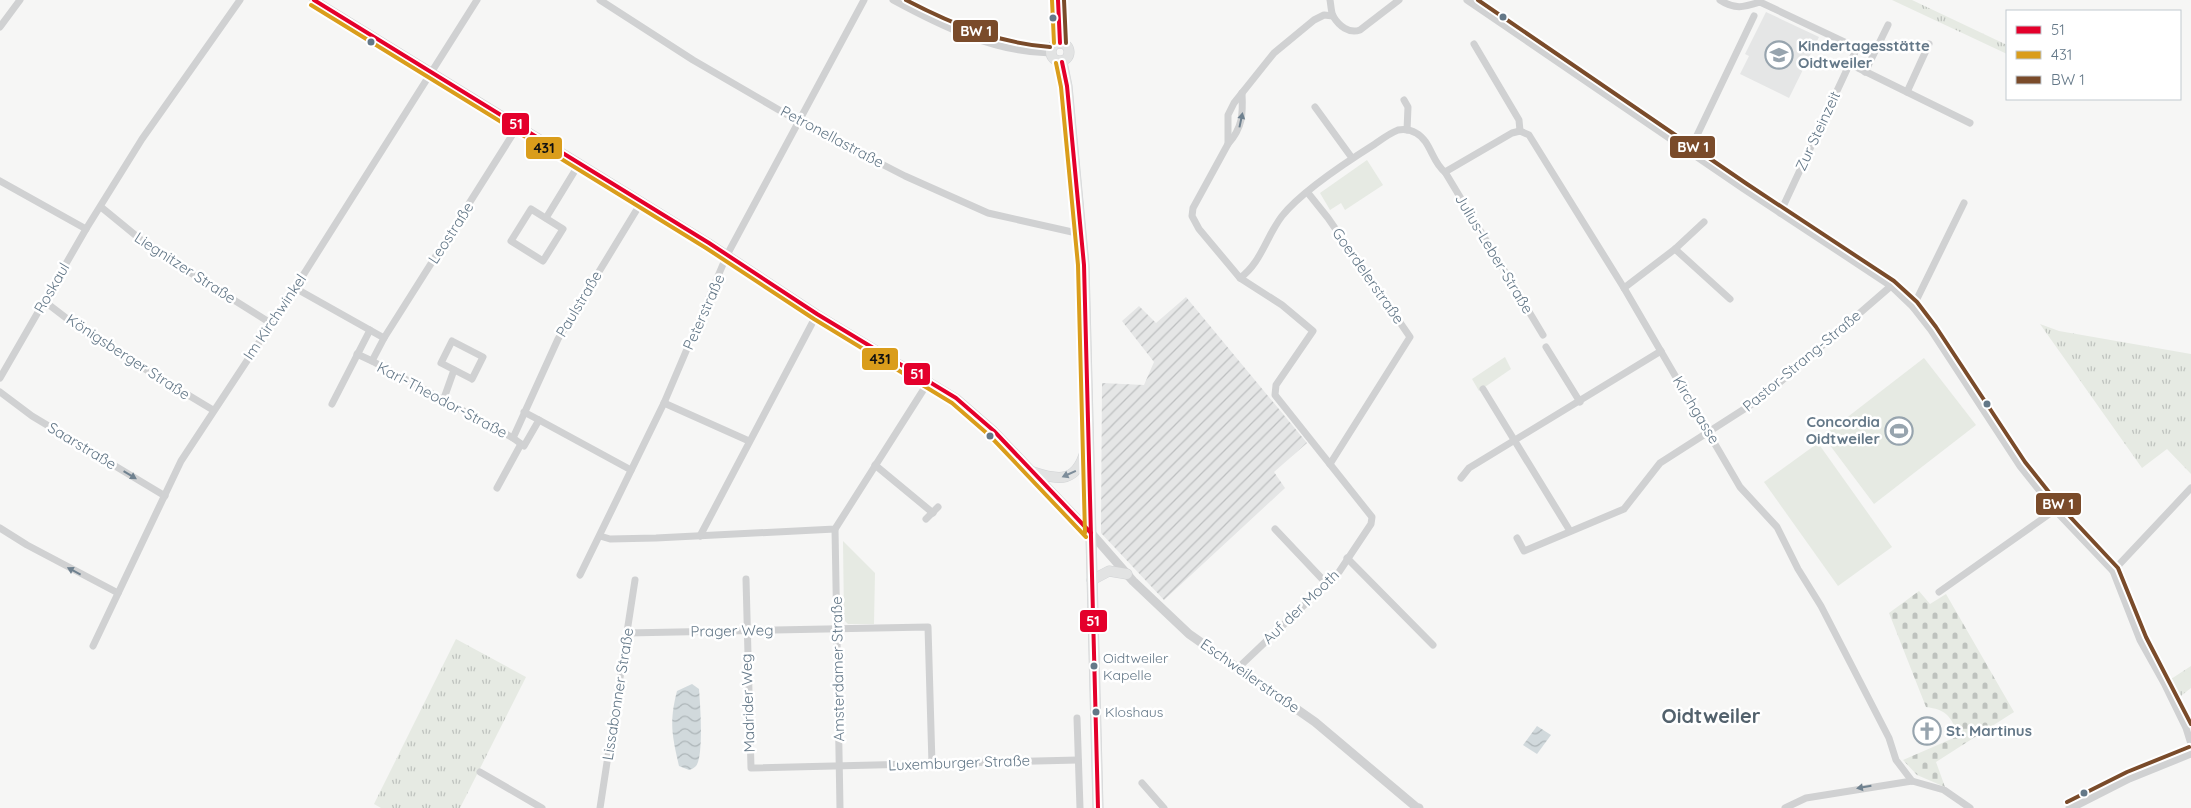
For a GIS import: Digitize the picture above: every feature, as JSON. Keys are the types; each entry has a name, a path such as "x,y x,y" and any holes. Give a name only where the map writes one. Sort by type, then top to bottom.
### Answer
{"main road":[{"path":"1058,0 1060,42"},
{"path":"1060,42 1053,46 1050,53 1054,60 1062,62"},
{"path":"1060,42 1068,47 1070,51 1066,60 1062,62"},
{"path":"1062,62 1067,86 1084,265 1094,712 1098,808"},
{"path":"1033,472 1055,478 1073,474 1080,466 1088,444"},
{"path":"1092,580 1109,571 1126,574"}],"street":[{"path":"0,27 20,0"},
{"name":"Roskaul","path":"0,378 2,367 44,301 86,229 165,106 240,0"},
{"name":"Eschweilerstraße","path":"314,0 642,201 817,314 956,398 987,425 1091,533 1126,574 1189,634 1240,667 1315,722 1416,808"},
{"name":"Im Kirchwinkel","path":"93,646 182,461 213,410 272,324 433,73 477,0"},
{"name":"Petronellastraße","path":"600,0 693,60 798,121 905,176 988,213 1081,234"},
{"name":"Peterstraße","path":"580,575 664,402 727,255 864,0"},
{"path":"893,0 978,40 1012,49 1050,53"},
{"path":"1330,0 1333,16 1347,30 1354,32 1360,30 1400,0"},
{"path":"1467,0 1689,152 1891,286 1912,307 1932,330 2020,466 2055,510 2113,571 2140,640 2164,683 2186,728 2191,744"},
{"name":"Zur Steinzeit","path":"1720,0 1730,6 1742,8 1760,2 1857,48 1780,213"},
{"path":"1228,144 1228,115 1242,92 1274,53 1314,20 1324,15 1333,16"},
{"path":"1689,152 1754,16"},
{"path":"1865,72 1888,25"},
{"name":"Kirchgasse","path":"1474,44 1519,120 1520,130 1528,135 1624,288 1740,487 1777,527 1890,738 1896,760 1912,781"},
{"path":"1907,92 1929,44"},
{"path":"1850,64 1970,123"},
{"path":"1242,92 1243,112 1238,132 1228,144 1193,208 1192,216 1199,229 1240,278 1282,305 1313,331 1276,385 1275,395 1330,464"},
{"path":"1240,278 1251,270 1282,216 1352,158 1398,130 1407,130 1408,107 1404,100"},
{"path":"1315,107 1352,158"},
{"name":"Leostraße","path":"372,362 384,338 518,126"},
{"name":"Julius-Leber-Straße","path":"1407,130 1416,132 1422,138 1440,169 1445,172 1543,335"},
{"path":"1445,172 1512,132 1520,130"},
{"path":"546,218 580,164"},
{"path":"0,181 86,229"},
{"name":"Goerdelerstraße","path":"1308,193 1328,218 1410,337 1330,464"},
{"name":"Paulstraße","path":"513,438 558,339 642,201"},
{"path":"1912,307 1964,203"},
{"name":"Liegnitzer Straße","path":"101,207 151,248 272,324"},
{"path":"531,209 546,218 563,229 543,261 511,241 531,209"},
{"path":"1624,288 1675,249 1704,222"},
{"path":"1675,249 1730,298"},
{"name":"Pastor-Strang-Straße","path":"1517,538 1524,551 1624,509 1660,463 1710,433 1763,397 1891,286"},
{"path":"295,288 384,338"},
{"name":"Königsberger Straße","path":"44,301 88,334 213,410"},
{"path":"700,536 817,314"},
{"path":"332,404 370,330"},
{"path":"452,341 483,357 472,379 454,370 441,364 452,341"},
{"path":"1546,347 1580,402"},
{"path":"1461,478 1469,468 1661,351"},
{"path":"358,354 372,362"},
{"name":"Karl-Theodor-Straße","path":"372,362 513,438"},
{"path":"443,401 454,370"},
{"path":"600,536 610,538 700,536 834,529 929,381"},
{"path":"1483,389 1570,531"},
{"name":"Saarstraße","path":"0,392 32,416 165,496"},
{"path":"664,402 749,441"},
{"path":"524,412 631,470"},
{"path":"513,438 524,446 539,420"},
{"path":"497,488 521,444"},
{"name":"Auf der Mooth","path":"1240,667 1339,572 1371,524 1372,517 1330,464"},
{"path":"876,465 933,513"},
{"path":"2113,571 2191,488"},
{"path":"926,519 938,507"},
{"path":"1939,592 2055,510"},
{"path":"0,528 27,545 118,593"},
{"name":"Amsterdamer Straße","path":"834,529 838,628 840,808"},
{"path":"1275,529 1326,583"},
{"path":"1347,558 1434,645"},
{"name":"Madrider Weg","path":"746,579 751,768 840,767"},
{"name":"Lissabonner Straße","path":"600,808 634,580"},
{"name":"Prager Weg","path":"627,633 746,632 928,626 932,764"},
{"path":"1077,718 1080,808"},
{"path":"2070,808 2129,778 2191,753"},
{"name":"Luxemburger Straße","path":"840,767 1078,760"},
{"path":"480,772 542,808"},
{"path":"1785,808 1806,798 1912,781 1944,790 1970,808"},
{"path":"1142,784 1164,808"}],"shaded area":[{"name":"Kindertagesstätte Oidtweiler","path":"1766,12 1819,37 1789,98 1740,74 1749,56 1745,54"},
{"path":"1186,297 1307,443 1274,472 1285,488 1164,600 1101,533 1102,383 1144,385 1154,362 1122,321 1139,306 1156,323"}],"green space":[{"path":"1892,0 1912,0 2006,45 2006,54"},
{"path":"1367,160 1383,185 1345,210 1341,203 1330,210 1320,193"},
{"path":"2040,324 2059,331 2191,354 2191,474 2167,449 2142,468"},
{"path":"1505,357 1511,369 1479,391 1472,379"},
{"name":"Concordia Oidtweiler","path":"1924,358 1976,425 1874,504 1823,436"},
{"path":"1818,443 1892,547 1838,586 1764,482"},
{"path":"843,541 875,573 874,624 848,624 844,620"},
{"path":"1919,591 1930,604 1946,594 2014,712 1936,762 1945,787 1917,775 1903,760 1956,737 1957,730 1942,711 1926,707 1889,613"},
{"path":"456,639 526,677 460,808 381,808 374,804"},
{"path":"2191,666 2191,688 2177,699 2168,681"}],"water":[{"path":"692,684 699,689 701,741 696,766 689,770 679,766 673,737 672,720 677,691"},
{"path":"1537,726 1551,735 1537,754 1523,745"}],"transit line":[{"name":"51","path":"314,0 709,243 817,314 956,398 994,431 1091,533"},
{"path":"906,0 941,17 994,37 1050,47"},
{"name":"431","path":"1052,0 1054,43"},
{"name":"51","path":"1058,0 1060,43"},
{"path":"1064,0 1066,43"},
{"path":"1478,0 1747,184 1894,281 1917,302 1936,327 2025,462 2060,506 2118,568 2146,637 2191,724"},
{"name":"431","path":"311,5 706,248 814,319 952,403 990,436 1086,537"},
{"name":"51","path":"1062,62 1067,86 1084,265 1098,808"},
{"name":"431","path":"1056,63 1061,87 1078,265 1085,533"},
{"path":"2067,802 2127,772 2189,747"}],"place":[{"name":"Kindertagesstätte Oidtweiler","path":"1779,55"},
{"name":"Concordia Oidtweiler","path":"1899,431"},
{"name":"Oidtweiler Kapelle","path":"1094,666"},
{"name":"Kloshaus","path":"1096,712"},
{"name":"St. Martinus","path":"1927,731"}],"district":[{"name":"Oidtweiler","path":"1711,716"}]}
